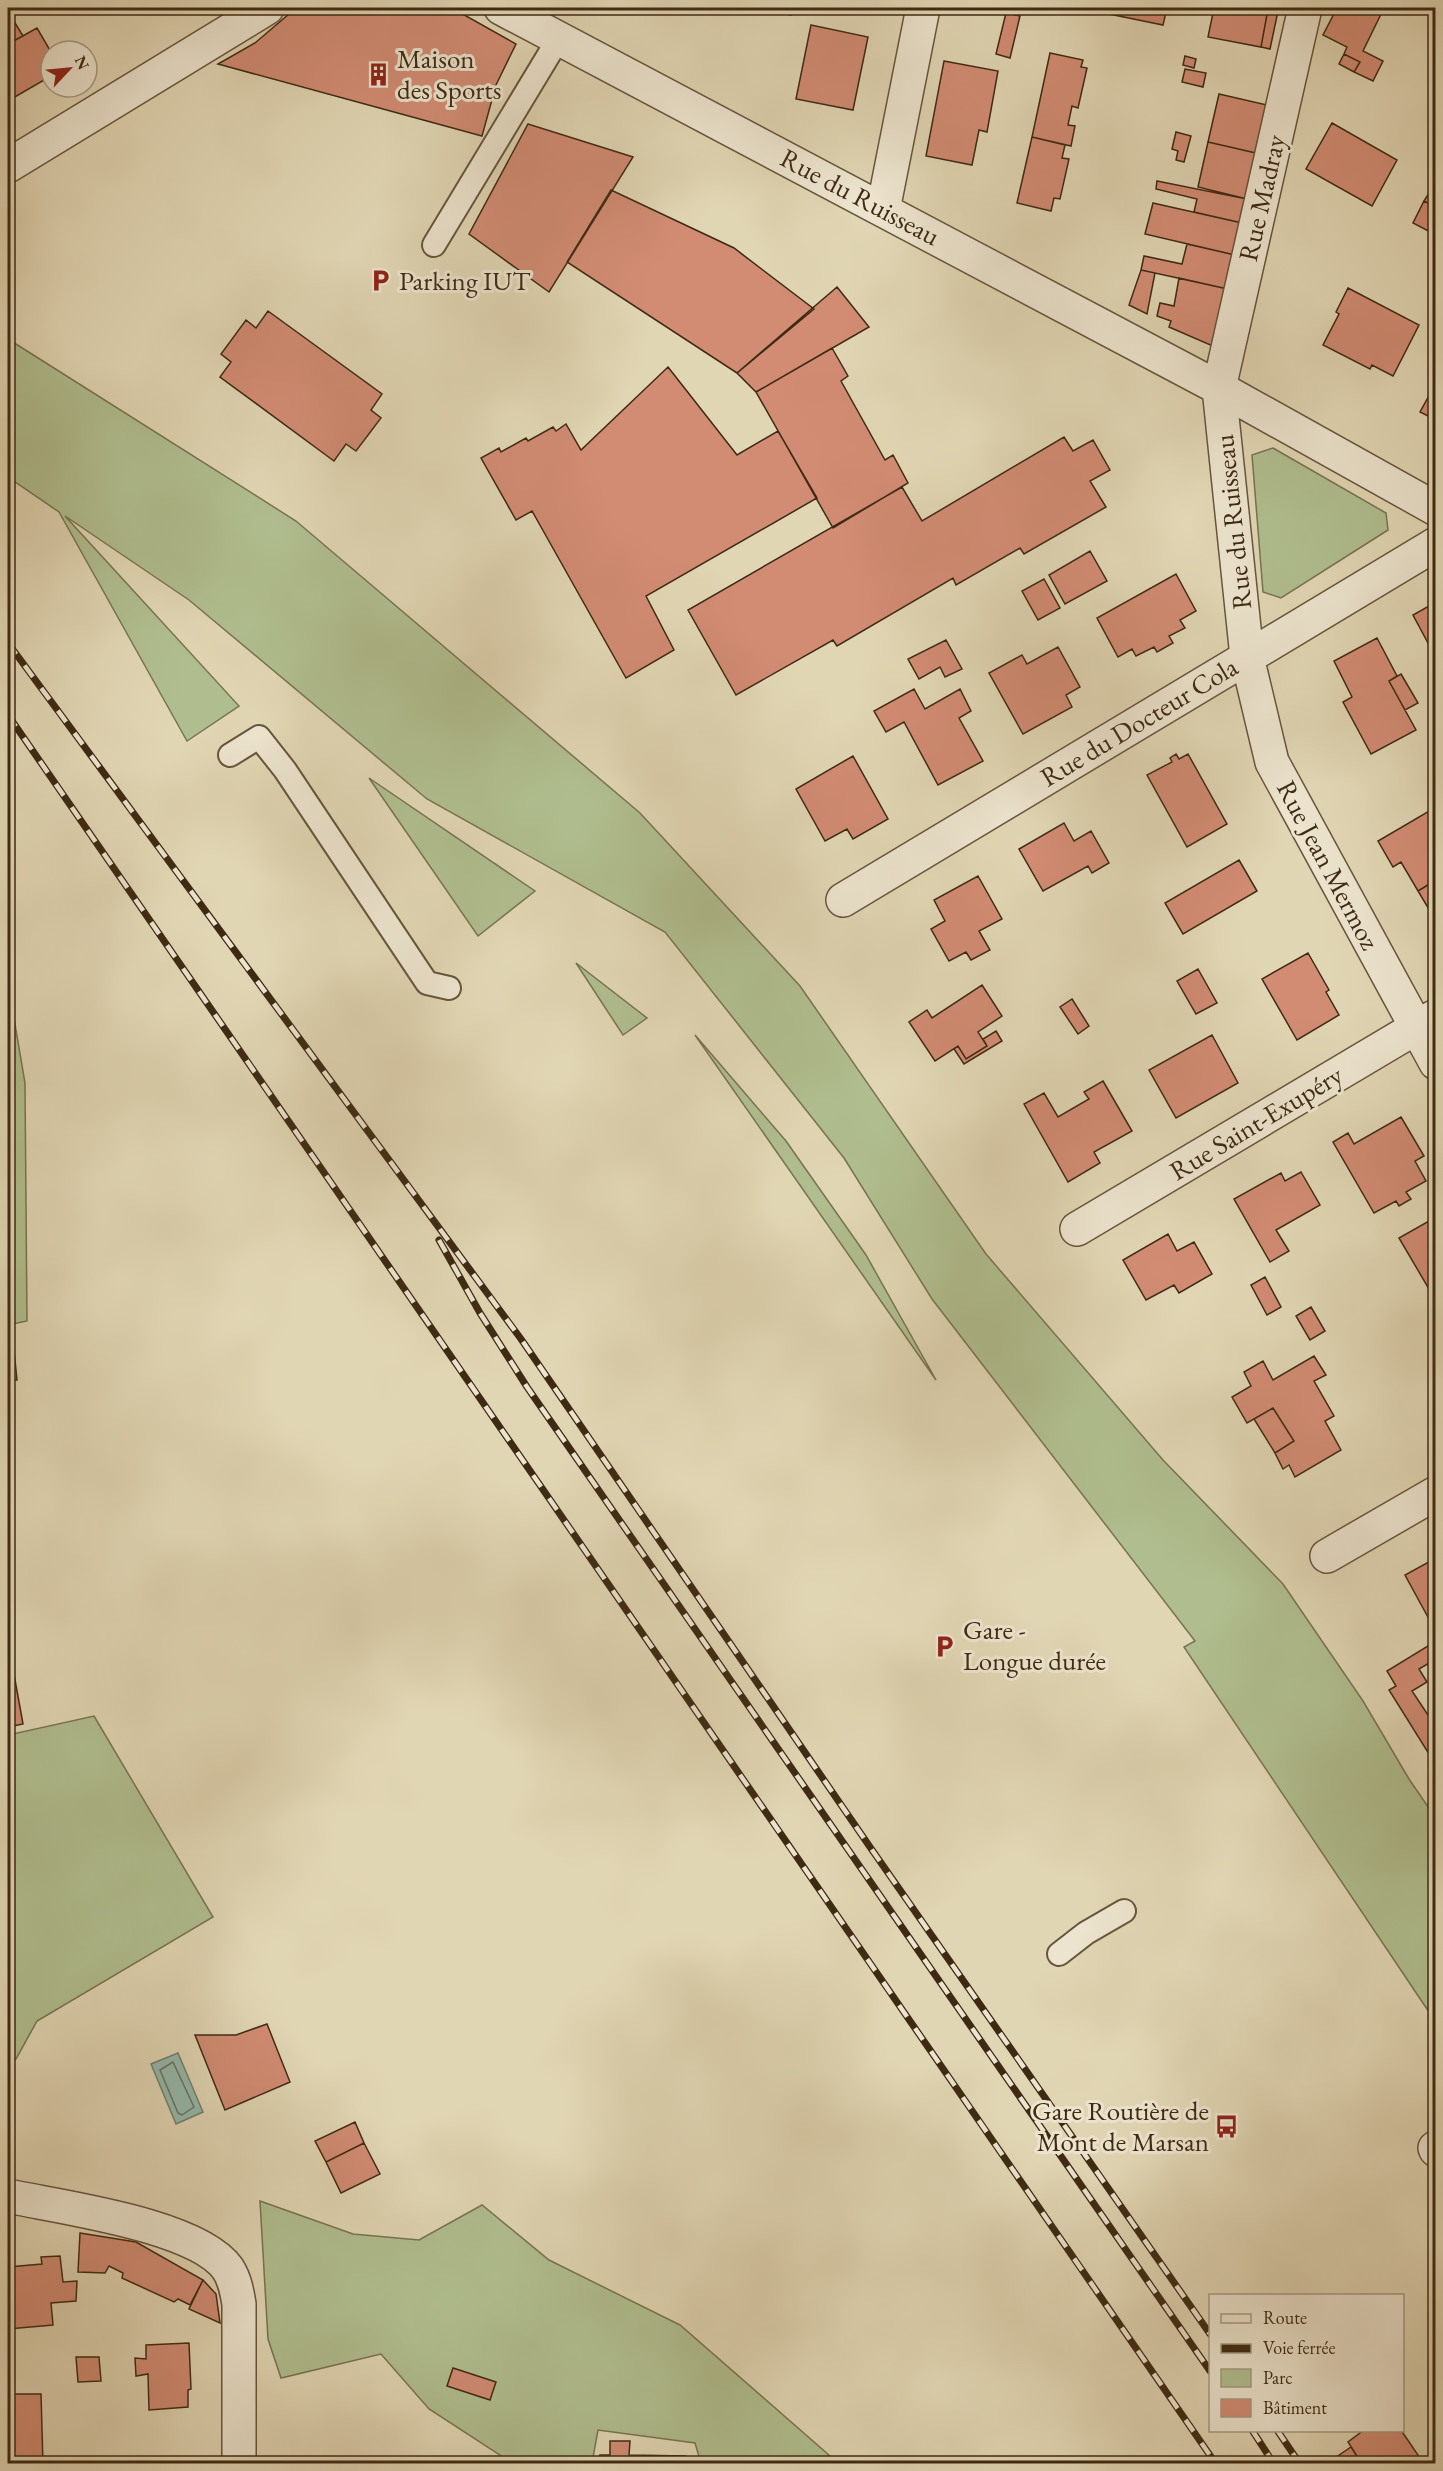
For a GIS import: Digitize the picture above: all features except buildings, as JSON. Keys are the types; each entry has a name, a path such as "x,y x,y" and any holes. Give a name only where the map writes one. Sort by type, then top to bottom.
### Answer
{"street":[{"path":"8,166 267,8"},
{"name":"Rue du Ruisseau","path":"501,8 1219,388 1436,509"},
{"path":"883,210 923,8"},
{"name":"Rue Madray","path":"1219,388 1305,8"},
{"name":"Rue du Ruisseau","path":"1219,388 1247,657"},
{"name":"Rue du Docteur Cola","path":"843,900 1436,544"},
{"name":"Rue Jean Mermoz","path":"1247,657 1272,762 1426,1022 1436,1063"},
{"name":"Rue Saint-Exupéry","path":"1077,1229 1426,1022"},
{"path":"1328,1556 1436,1493"},
{"path":"8,2196 127,2222 182,2238 207,2250 227,2268 240,2304 239,2463"}],"lane":[{"path":"434,245 559,38"},
{"path":"230,755 259,737 285,770 427,983 449,988"},
{"path":"1059,1954 1086,1933 1124,1911"}],"green space":[{"path":"8,339 296,521 640,813 800,986 986,1254 1163,1460 1283,1584 1363,1701 1409,1779 1435,1817 1435,2021 1184,1647 1195,1641 932,1299 844,1158 665,932 427,799 189,600 65,516 239,706 187,741 59,512 8,477"},
{"path":"1273,448 1386,513 1388,530 1281,598 1263,592 1252,455"},
{"path":"369,778 535,891 478,936"},
{"path":"576,963 647,1018 623,1035"},
{"path":"8,983 25,1083 27,1321 8,1325"},
{"path":"695,1035 786,1141 866,1255 936,1380"},
{"path":"94,1716 213,1917 37,2021 16,2059 8,2059 8,1735"},
{"path":"260,2201 353,2234 419,2240 482,2205 549,2260 680,2325 838,2463 701,2463 695,2443 598,2430 592,2463 512,2463 429,2409 381,2354 281,2378 268,2339"}],"water":[{"path":"178,2053 203,2112 176,2124 151,2064"}],"railway":[{"path":"8,643 521,1339 870,1847 1209,2333"},
{"path":"8,715 1216,2464"},
{"path":"439,1240 480,1313 527,1387 1209,2370"},
{"path":"1253,2432 1274,2464"},
{"path":"1278,2432 1300,2464"}],"place":[{"name":"Maison des Sports","path":"379,75"},
{"name":"Parking IUT","path":"381,281"},
{"name":"Gare - Longue durée","path":"945,1646"},
{"name":"Gare Routière de Mont de Marsan","path":"1227,2127"}]}
